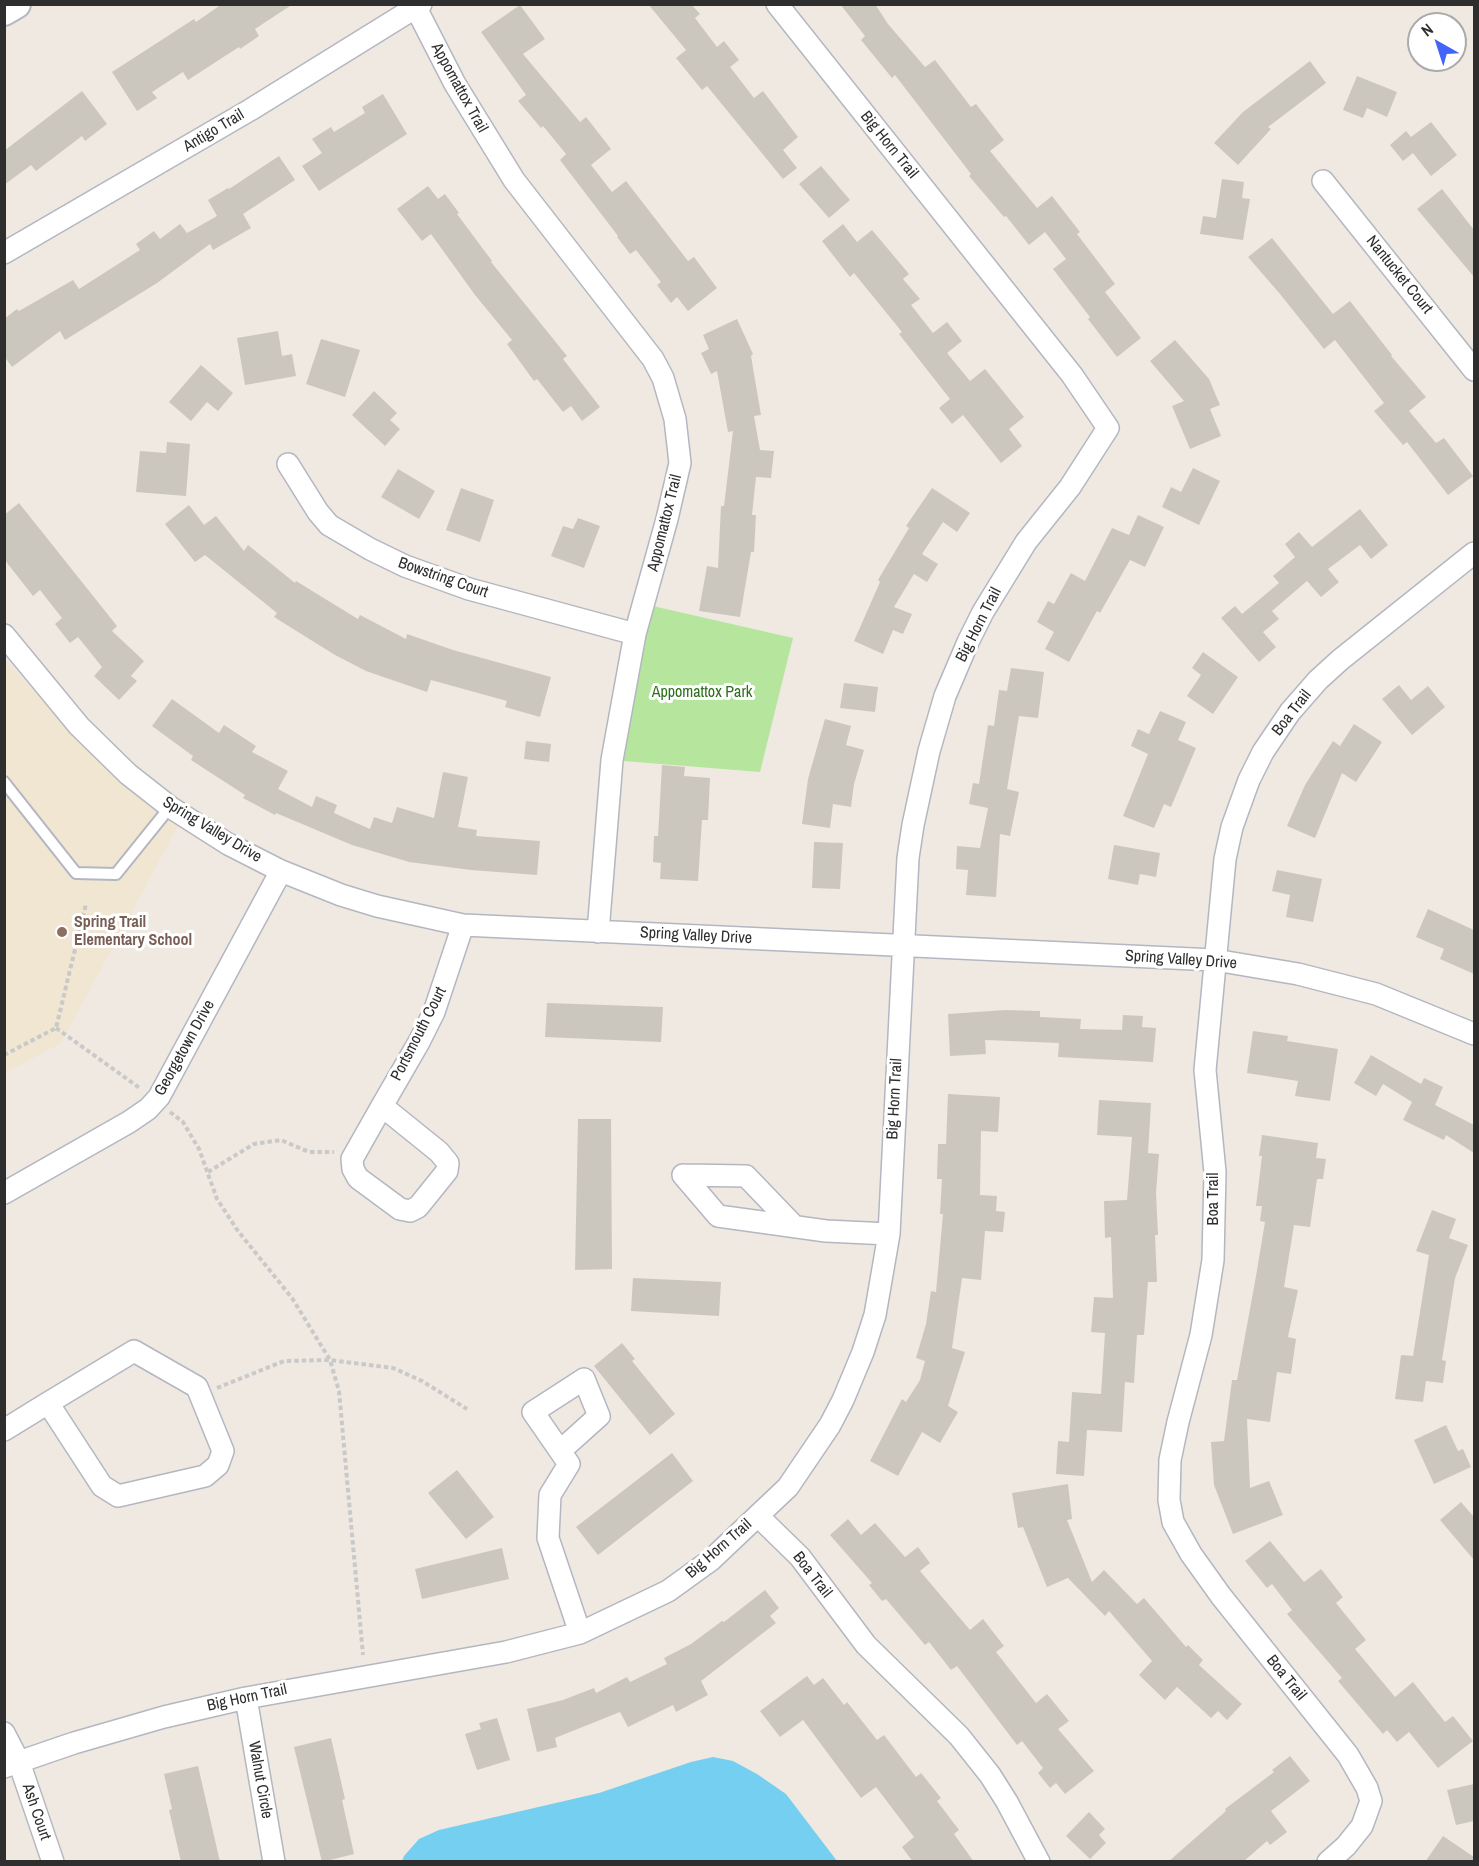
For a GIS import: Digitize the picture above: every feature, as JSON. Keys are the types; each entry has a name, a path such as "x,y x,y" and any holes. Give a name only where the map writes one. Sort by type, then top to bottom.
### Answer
{"main road":[{"path":"4,11 16,4"}],"street":[{"name":"Big Horn Trail","path":"12,1765 74,1743 164,1717 246,1698 506,1652 580,1633 668,1591 711,1560 788,1487 830,1425 843,1400 863,1352 874,1315 889,1234 909,858 913,825 928,751 945,696 968,642 1006,572 1026,542 1070,487 1108,428 1072,375 777,4"},
{"name":"Antigo Trail","path":"4,253 250,110 418,6"},
{"name":"Appomattox Trail","path":"418,6 455,84 492,147 548,225 653,359 670,398 675,418 680,463 635,634 612,760 598,932"},
{"name":"Nantucket Court","path":"1323,181 1474,370"},
{"name":"Bowstring Court","path":"288,464 318,512 329,525 379,554 468,589 635,634"},
{"name":"Boa Trail","path":"1328,1862 1346,1846 1362,1826 1371,1801 1367,1788 1348,1755 1221,1596 1191,1554 1173,1522 1169,1500 1170,1460 1201,1335 1213,1260 1215,1172 1205,1070 1225,859 1232,827 1249,780 1275,733 1290,712 1318,680 1340,660 1474,553"},
{"name":"Spring Valley Drive","path":"4,635 79,726 128,774 170,807 228,844 281,871 341,895 377,906 463,925 1215,960 1298,974 1376,994 1474,1034"},
{"name":"Georgetown Drive","path":"4,1193 129,1122 148,1109 156,1100 281,871"},
{"name":"Portsmouth Court","path":"356,1151 434,1012 445,985 463,925"},
{"path":"356,1151 352,1159 353,1169 358,1178 400,1209 410,1211 418,1207 447,1171 446,1159 382,1106"},
{"path":"795,1227 746,1176 683,1175 718,1215 826,1232 889,1234"},
{"path":"4,1430 48,1403 134,1351 197,1387 223,1451 218,1465 205,1476 118,1496 102,1486 48,1403"},
{"path":"560,1451 569,1464 550,1495 548,1538 580,1633"},
{"name":"Boa Trail","path":"758,1516 800,1557 866,1645 959,1736 990,1775 1039,1862"},
{"name":"Walnut Circle","path":"246,1698 274,1862"},
{"path":"4,1733 12,1765"},
{"name":"Ash Court","path":"12,1765 53,1862"}],"lane":[{"path":"4,782 76,873 116,874 170,807"}],"path":[{"path":"4,1055 56,1028 86,904"},
{"path":"56,1028 183,1122 199,1149 218,1199 238,1230 292,1298 330,1360 339,1391 363,1655"},
{"path":"208,1172 254,1143 281,1140 309,1152 356,1151"},
{"path":"214,1389 284,1361 330,1360 393,1368 422,1381 467,1409"}],"shaded area":[{"name":"Spring Trail Elementary School","path":"4,659 57,716 137,794 180,822 61,1043 5,1073"}],"green space":[{"name":"Appomattox Park","path":"644,604 793,638 760,772 612,760"}],"water":[{"path":"713,1757 733,1761 786,1794 837,1861 402,1861 419,1839 439,1830 599,1793 691,1762"}],"building":[{"path":"222,4 293,4 255,29 259,36 240,49 239,47 188,80 183,72 152,92 157,98 137,111 112,72 194,19 196,22"},
{"path":"648,4 691,4 700,14 695,18 717,47 724,41 739,60 730,67 754,98 763,91 798,137 783,150 797,168 783,179 707,86 702,90 676,58 686,50"},
{"path":"840,4 875,4 888,24 925,67 935,60 971,107 976,104 1004,140 990,151 1037,208 1052,196 1080,232 1077,234 1115,284 1105,292 1141,338 1117,357 1053,269 1066,259 1045,232 1029,245 969,176 971,174 895,75 892,78 861,40 865,36"},
{"path":"520,5 545,39 523,54 580,122 586,117 611,149 591,165 612,192 626,181 688,261 694,257 717,288 688,311 677,297 671,303 657,285 661,282 636,250 630,254 560,160 566,154 518,101 526,95 481,32"},
{"path":"1310,61 1326,83 1268,127 1271,129 1238,165 1214,143 1243,112"},
{"path":"1357,76 1397,92 1387,117 1367,108 1363,118 1343,110"},
{"path":"82,91 107,124 85,141 82,136 36,171 31,165 4,185 4,151"},
{"path":"383,94 407,134 319,191 302,166 322,153 312,139 331,127 334,132 365,113 362,107"},
{"path":"1431,122 1457,155 1431,176 1413,153 1403,161 1390,145 1406,131 1411,137"},
{"path":"279,156 295,180 243,214 251,228 213,250 210,244 157,283 65,340 60,331 12,367 4,356 4,319 17,309 19,311 73,280 79,289 140,250 136,244 154,231 160,239 180,224 187,233 217,216 208,200"},
{"path":"821,166 850,200 829,218 799,184"},
{"path":"1222,179 1244,182 1242,198 1250,199 1243,240 1200,234 1203,216 1216,218"},
{"path":"428,186 438,199 445,194 491,262 567,356 563,359 600,407 582,421 571,406 563,412 537,379 534,381 507,344 512,340 475,295 431,234 422,241 397,209"},
{"path":"1442,189 1474,230 1474,277 1417,209"},
{"path":"843,224 857,242 872,230 909,274 903,279 920,299 911,305 933,333 947,322 962,341 947,353 970,381 985,369 1024,417 1009,429 1022,446 1001,463 963,415 952,424 939,408 950,399 899,334 902,332 854,273 850,277 822,241"},
{"path":"1272,238 1333,314 1350,301 1391,356 1426,397 1409,411 1436,443 1444,438 1473,476 1448,495 1407,442 1403,445 1374,411 1384,403 1335,340 1324,349 1248,257"},
{"path":"737,319 753,354 751,356 761,415 754,416 760,450 774,451 771,478 756,477 752,515 756,515 754,552 751,552 740,617 699,611 707,566 718,568 721,506 724,506 733,431 728,432 717,371 711,374 701,353 709,349 703,335"},
{"path":"278,331 282,356 292,354 296,376 245,385 237,338"},
{"path":"321,339 360,350 345,397 306,384"},
{"path":"1175,340 1209,379 1220,405 1210,409 1221,436 1190,449 1172,406 1184,401 1150,361"},
{"path":"201,365 233,393 218,411 207,402 191,421 169,402"},
{"path":"374,391 397,413 390,420 400,429 385,446 352,415"},
{"path":"167,442 190,444 186,496 136,492 140,451 166,453"},
{"path":"1193,468 1220,481 1199,525 1162,507 1171,487 1181,492"},
{"path":"398,469 435,491 419,519 381,497"},
{"path":"461,488 494,500 480,542 446,530"},
{"path":"932,488 970,513 957,532 943,522 922,554 938,564 927,582 914,574 894,607 912,614 903,634 893,630 883,654 854,641 880,582 878,580 909,528 906,526"},
{"path":"19,503 117,626 112,631 144,661 131,676 137,681 119,700 94,676 102,667 78,637 70,643 55,624 62,618 40,590 33,596 4,559 4,515"},
{"path":"189,505 204,525 216,516 244,551 248,545 295,583 296,581 358,619 360,615 406,639 407,634 453,650 551,677 540,717 505,707 507,701 431,680 427,692 366,671 335,655 274,617 277,613 205,555 195,562 165,524"},
{"path":"1360,509 1388,545 1371,559 1360,545 1328,569 1339,582 1321,597 1307,581 1272,611 1279,619 1263,632 1276,647 1259,662 1221,618 1235,606 1242,614 1279,583 1273,576 1295,557 1285,544 1299,532 1312,547"},
{"path":"1138,515 1164,527 1145,567 1130,560 1100,613 1097,611 1069,662 1045,649 1054,632 1037,622 1048,601 1054,604 1071,573 1085,581 1112,528 1129,535"},
{"path":"578,518 600,526 584,568 551,556 563,526 573,529"},
{"path":"1203,652 1238,677 1213,714 1187,696 1201,675 1192,668"},
{"path":"1011,668 1044,672 1038,718 1019,716 1007,789 1019,792 1010,836 1000,834 996,897 966,895 968,870 956,869 957,846 980,848 988,808 969,804 973,783 979,784 988,725 994,726 999,690 1007,691"},
{"path":"844,683 878,687 875,712 840,708"},
{"path":"1399,685 1411,700 1428,686 1445,707 1412,735 1382,699"},
{"path":"172,699 219,733 224,725 256,746 252,752 288,771 278,789 312,807 316,796 337,805 334,813 370,829 374,817 392,823 397,807 434,818 443,772 468,777 458,827 477,830 476,836 540,841 537,875 409,862 352,845 276,813 275,815 243,798 245,795 191,760 193,756 152,726"},
{"path":"1160,711 1186,722 1178,740 1196,748 1171,807 1164,804 1154,828 1123,816 1148,754 1131,746 1138,729 1149,734"},
{"path":"825,719 851,726 846,745 864,750 854,784 851,807 833,804 830,828 802,824 808,779"},
{"path":"1354,724 1382,742 1356,782 1342,773 1315,838 1287,826 1305,785 1333,741 1340,746"},
{"path":"526,741 551,744 549,762 524,759"},
{"path":"662,765 685,767 684,776 710,778 708,820 702,820 698,881 660,879 661,863 653,862 654,836 658,836"},
{"path":"814,842 843,843 840,889 812,888"},
{"path":"1114,845 1160,853 1156,877 1140,874 1138,885 1108,879"},
{"path":"1277,870 1322,879 1313,922 1286,917 1290,895 1272,891"},
{"path":"1428,909 1474,930 1474,974 1440,959 1444,949 1416,937"},
{"path":"547,1003 663,1007 661,1042 545,1037"},
{"path":"1005,1010 1040,1011 1040,1017 1081,1019 1080,1029 1122,1030 1123,1015 1143,1016 1142,1027 1156,1028 1153,1062 1058,1057 1059,1043 985,1040 986,1054 950,1056 948,1014"},
{"path":"1253,1031 1288,1036 1287,1041 1338,1049 1330,1101 1295,1096 1298,1081 1247,1073"},
{"path":"1371,1055 1421,1084 1424,1078 1443,1087 1435,1105 1474,1125 1474,1153 1446,1135 1444,1140 1403,1120 1412,1102 1383,1084 1376,1096 1354,1083"},
{"path":"948,1094 1000,1097 998,1132 981,1131 980,1195 997,1196 996,1211 1005,1212 1003,1232 985,1231 981,1280 962,1278 952,1348 965,1352 948,1406 958,1412 940,1443 922,1432 898,1476 870,1461 902,1399 906,1402 920,1380 925,1361 916,1358 926,1324 931,1291 936,1292 943,1214 940,1214 942,1179 937,1179 938,1144 946,1144"},
{"path":"1099,1100 1151,1103 1148,1153 1159,1154 1156,1193 1158,1235 1155,1235 1157,1282 1148,1282 1144,1335 1137,1335 1134,1383 1125,1382 1122,1432 1087,1430 1084,1476 1056,1474 1058,1441 1069,1442 1072,1392 1101,1394 1105,1333 1091,1332 1094,1297 1113,1298 1111,1237 1105,1238 1104,1201 1127,1200 1132,1137 1097,1135"},
{"path":"578,1119 611,1119 612,1269 575,1270"},
{"path":"1262,1135 1318,1143 1316,1158 1326,1159 1323,1179 1317,1179 1310,1227 1294,1225 1284,1287 1298,1290 1288,1337 1296,1339 1291,1374 1277,1372 1270,1422 1247,1419 1250,1488 1269,1481 1283,1515 1233,1534 1214,1485 1211,1442 1224,1441 1232,1380 1237,1380 1265,1222 1260,1221 1262,1206 1256,1206"},
{"path":"1432,1210 1456,1219 1449,1238 1468,1245 1455,1278 1442,1360 1446,1361 1443,1383 1426,1381 1423,1402 1395,1399 1401,1355 1413,1356 1429,1255 1416,1251"},
{"path":"633,1278 721,1282 719,1316 631,1311"},
{"path":"622,1343 635,1359 632,1361 675,1414 650,1435 594,1366"},
{"path":"1446,1425 1458,1451 1463,1449 1471,1467 1434,1484 1414,1440"},
{"path":"672,1453 693,1481 598,1555 576,1527"},
{"path":"457,1470 494,1517 466,1539 428,1493"},
{"path":"1068,1484 1072,1519 1067,1520 1092,1582 1104,1570 1137,1604 1144,1598 1186,1647 1188,1645 1203,1660 1199,1665 1242,1704 1227,1720 1218,1711 1211,1718 1177,1687 1165,1700 1139,1675 1152,1661 1109,1611 1105,1616 1068,1578 1047,1587 1023,1527 1018,1528 1012,1493"},
{"path":"1461,1502 1474,1517 1474,1560 1440,1520"},
{"path":"848,1519 861,1535 875,1523 905,1557 918,1547 930,1563 920,1571 970,1630 983,1619 1004,1646 996,1652 1036,1703 1047,1694 1069,1721 1058,1729 1094,1771 1065,1794 1056,1783 1050,1788 1038,1773 1043,1768 1022,1741 1017,1745 957,1666 951,1670 929,1642 925,1645 886,1599 882,1601 869,1585 872,1583 830,1535"},
{"path":"1270,1541 1304,1582 1321,1569 1343,1597 1336,1603 1366,1640 1355,1649 1395,1697 1413,1682 1445,1722 1453,1716 1473,1741 1438,1768 1409,1732 1397,1742 1387,1730 1383,1734 1338,1681 1342,1678 1287,1614 1292,1610 1272,1584 1267,1588 1245,1561"},
{"path":"502,1548 509,1579 422,1599 415,1569"},
{"path":"765,1590 779,1608 770,1616 776,1623 701,1681 708,1695 676,1712 673,1705 628,1727 620,1712 555,1738 557,1747 537,1752 527,1709 563,1700 594,1688 596,1693 627,1677 630,1682 667,1664 664,1658 691,1644 722,1621 724,1622"},
{"path":"807,1676 814,1685 823,1678 844,1705 847,1702 877,1740 884,1735 916,1777 921,1773 941,1798 937,1801 959,1830 954,1834 974,1862 913,1862 902,1847 914,1837 876,1787 861,1798 803,1720 780,1737 760,1711"},
{"path":"497,1718 510,1760 477,1770 465,1734 481,1729 479,1723"},
{"path":"331,1738 345,1799 342,1800 354,1854 322,1862 294,1747"},
{"path":"1290,1756 1310,1781 1271,1811 1287,1832 1270,1845 1267,1841 1243,1862 1168,1862 1226,1811 1225,1809 1274,1772 1272,1770"},
{"path":"198,1766 220,1862 181,1862 169,1810 172,1809 164,1774"},
{"path":"1474,1784 1474,1821 1456,1825 1447,1790"},
{"path":"1089,1812 1105,1829 1099,1835 1106,1843 1090,1859 1066,1836"},
{"path":"1443,1836 1474,1857 1474,1862 1425,1862"}],"place":[{"name":"Spring Trail Elementary School","path":"62,932"}]}
